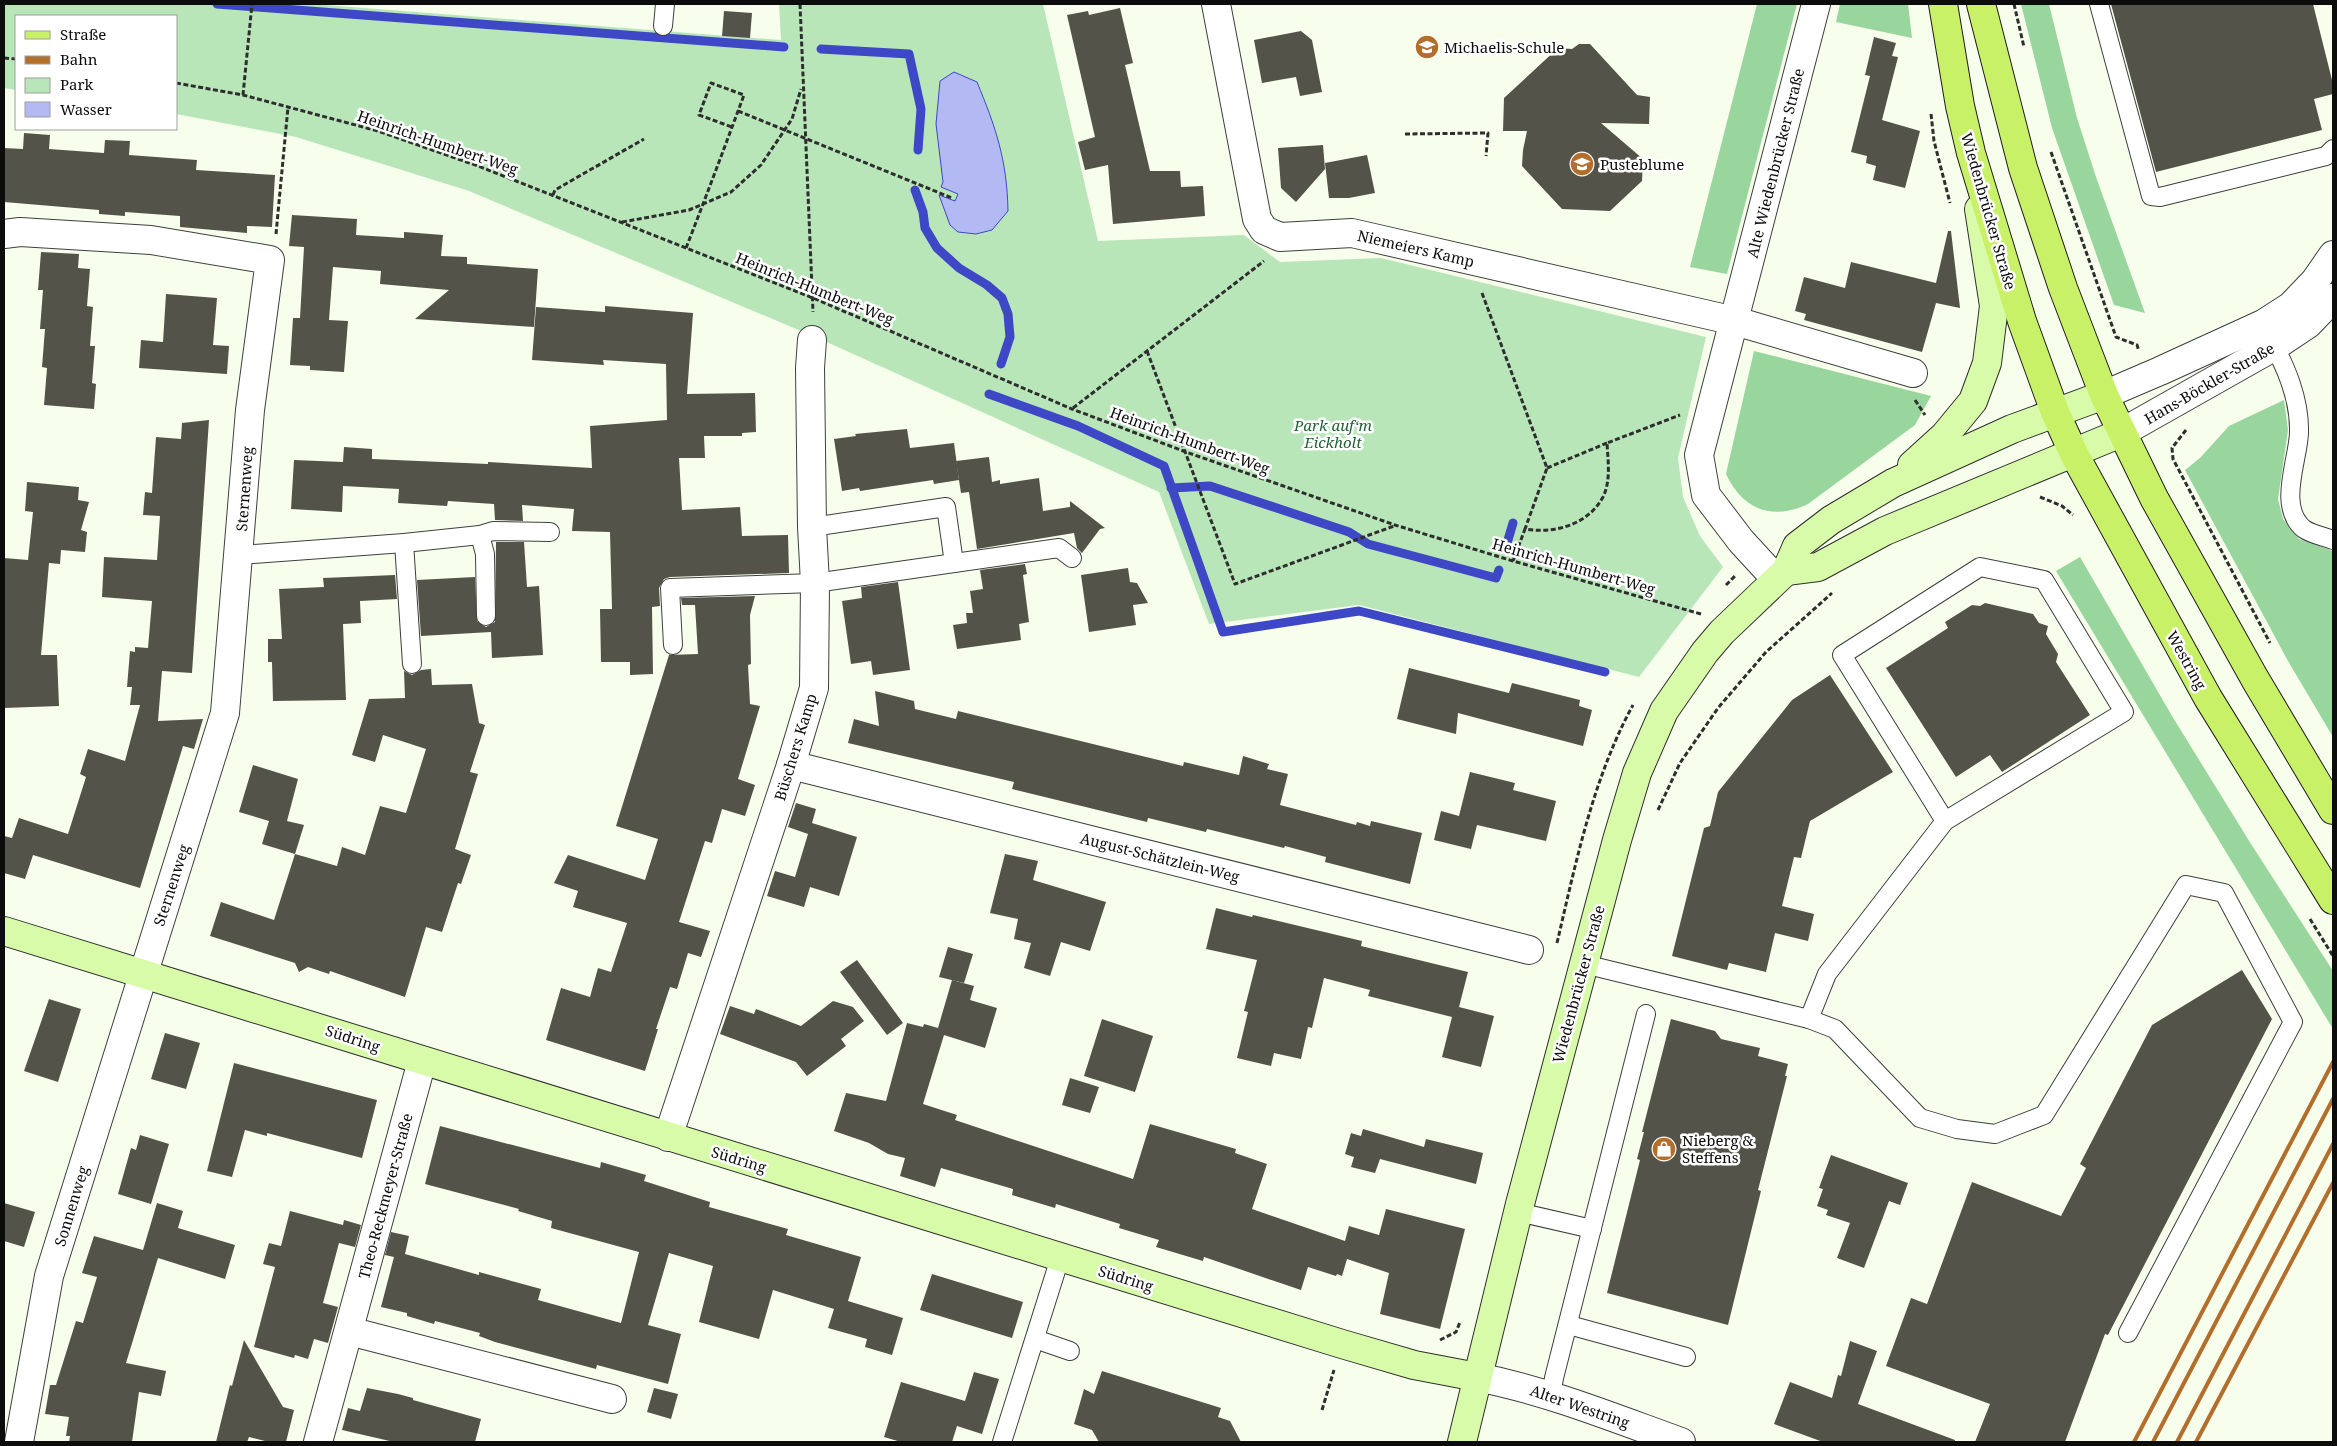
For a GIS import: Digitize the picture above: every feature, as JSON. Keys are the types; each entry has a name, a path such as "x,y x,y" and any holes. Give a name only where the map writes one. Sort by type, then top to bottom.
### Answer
{"main road":[{"name":"Wiedenbrücker Straße","path":"1943,4 1960,106 1971,154 2022,321 2055,412"},
{"path":"1981,4 2023,168 2063,288 2104,395 2154,498 2255,679 2333,810"},
{"name":"Westring","path":"2055,412 2074,454 2208,698 2333,900"}],"street":[{"path":"1216,4 1257,220 1264,230 1280,237"},
{"name":"Alte Wiedenbrücker Straße","path":"1781,575 1741,541 1706,495 1699,455 1816,4"},
{"path":"1892,483 1945,435 1973,401 1987,363 1994,306 1971,154"},
{"path":"4,234 20,232 151,240 270,260"},
{"name":"Niemeiers Kamp","path":"1280,237 1352,233 1735,321"},
{"name":"Hans-Böckler-Straße","path":"2074,454 2121,433 2269,335 2291,306 2315,281 2333,255"},
{"name":"Sternenweg","path":"142,974 225,713 250,410 270,260"},
{"name":"Hans-Böckler-Straße","path":"2104,395 2269,335 2308,324 2333,298"},
{"path":"1735,321 1913,373"},
{"name":"Büschers Kamp","path":"668,1137 791,765 814,688 815,583 812,527 810,368 812,340"},
{"name":"Wiedenbrücker Straße","path":"1462,1442 1518,1212 1584,964 1637,773 1664,711 1716,639 1781,575 1796,546 1831,520 1892,483 2012,429 2104,395"},
{"path":"1781,575 1818,567 1885,531 2074,454"},
{"name":"August-Schätzlein-Weg","path":"791,765 1529,950"},
{"name":"Südring","path":"4,931 1060,1258 1414,1365 1477,1377"},
{"name":"Sonnenweg","path":"19,1442 49,1276 142,974"},
{"name":"Theo-Reckmeyer-Straße","path":"318,1442 422,1061"},
{"path":"349,1331 612,1399"},
{"name":"Alter Westring","path":"1477,1377 1526,1387 1681,1442"}],"lane":[{"path":"663,26 665,4"},
{"path":"2099,4 2150,196 2160,197 2264,172 2326,156 2333,149"},
{"path":"2269,335 2287,370 2297,405 2299,433 2290,498 2294,515 2305,529 2333,540"},
{"path":"812,527 946,507 954,564"},
{"path":"239,554 404,543 480,535 493,531 550,532"},
{"path":"480,535 485,554 486,616"},
{"path":"404,543 412,664"},
{"path":"673,645 670,588 815,583 1059,548 1072,558"},
{"path":"1810,1019 1827,974 1945,821 2124,712 2044,580 1980,567 1842,655 1945,821"},
{"path":"1584,964 1810,1019 1835,1029 1920,1118 1957,1130 1996,1134 2044,1115 2186,885 2224,894 2293,1022 2128,1333"},
{"path":"1551,1395 1646,1014"},
{"path":"1518,1212 1592,1229"},
{"path":"1002,1442 1060,1258"},
{"path":"1568,1325 1686,1357"},
{"path":"1035,1339 1070,1351"}],"path":[{"path":"243,95 252,4"},
{"path":"800,4 813,298 812,340"},
{"path":"2014,4 2025,54"},
{"name":"Heinrich-Humbert-Weg","path":"178,83 243,95 378,131 553,195 813,298 1072,409 1186,452 1395,525 1513,561 1700,614"},
{"path":"686,248 703,204 732,127 744,95 711,83 699,115 732,127"},
{"path":"621,222 689,210 731,192 762,165 792,119 803,85"},
{"path":"270,260 275,248 288,108"},
{"path":"738,111 952,198"},
{"path":"1930,112 1934,141 1951,206"},
{"path":"1405,134 1488,134 1486,156"},
{"path":"553,195 555,190 644,139"},
{"path":"2048,145 2116,337 2136,345 2140,354"},
{"path":"1072,409 1278,250 1280,237"},
{"path":"1476,261 1475,273 1547,468 1513,561"},
{"path":"1147,351 1236,584 1395,525"},
{"path":"1547,468 1692,410 1710,414"},
{"path":"2176,441 2172,448 2173,459 2178,473 2272,647"},
{"path":"1525,529 1543,532 1568,527 1588,516 1603,497 1609,472 1607,443"},
{"path":"2038,492 2041,499"},
{"path":"2034,499 2041,499 2062,506 2076,517"},
{"path":"1656,814 1680,763 1718,708 1766,652 1840,588"},
{"path":"1440,1340 1456,1332 1462,1316"},
{"path":"1322,1410 1336,1362"}],"green space":[{"name":"Park auf‘m Eickholt","path":"5,4 312,4 781,40 779,4 1043,4 1098,241 1244,235 1280,262 1381,258 1706,337 1678,458 1683,497 1700,536 1723,567 1639,677 1359,605 1209,624 1159,492 820,339 469,191 296,137 178,114 178,15 15,15 15,90 4,88"},
{"path":"1757,4 1797,4 1727,274 1690,267"},
{"path":"1840,4 1908,4 1912,38 1836,22"},
{"path":"2021,4 2049,4 2077,118 2145,313 2114,305 2052,128"},
{"path":"1754,351 1931,396 1915,425 1808,504 1782,512 1760,509 1750,504 1741,496 1726,474"},
{"path":"2284,400 2288,430 2278,499 2283,519 2299,539 2333,551 2333,737 2288,661 2185,470 2200,458 2229,426"},
{"path":"2080,557 2172,716 2251,844 2333,971 2333,1029 2056,571"}],"water":[{"path":"954,72 977,82 990,114 1003,160 1008,211 992,230 976,234 958,232 950,225 939,195 955,201 958,194 941,187 943,182 936,124 940,81"}],"building":[{"path":"2111,4 2313,4 2333,84 2333,94 2314,99 2322,130 2156,172"},
{"path":"1120,8 1133,63 1125,65 1150,171 1180,171 1181,187 1203,186 1205,216 1113,224 1108,165 1085,170 1078,142 1095,137 1067,15 1088,11 1089,15"},
{"path":"724,11 752,13 750,38 722,36"},
{"path":"1301,31 1312,40 1322,92 1300,96 1296,77 1262,83 1254,40"},
{"path":"1874,37 1896,43 1892,56 1898,57 1882,120 1920,131 1905,188 1873,180 1876,166 1866,163 1867,156 1851,152 1870,76 1865,75"},
{"path":"1579,44 1590,44 1637,95 1650,97 1649,124 1601,123 1643,159 1642,181 1610,211 1562,209 1522,166 1527,131 1503,131 1504,98 1558,48 1572,49"},
{"path":"24,133 50,135 49,149 104,153 105,140 130,141 129,155 197,160 196,170 275,175 272,227 247,226 247,233 180,227 180,216 125,212 125,216 99,214 99,210 4,202 4,148 23,149"},
{"path":"1323,145 1325,169 1296,202 1281,188 1278,148"},
{"path":"1367,155 1375,193 1349,198 1329,198 1325,163"},
{"path":"292,215 357,219 356,235 404,238 404,232 443,235 441,256 467,257 467,264 538,269 534,327 415,319 449,290 380,284 381,271 333,267 329,320 348,321 344,372 310,370 310,366 290,365 293,318 300,318 304,247 289,246"},
{"path":"1948,231 1951,231 1960,308 1936,303 1922,352 1804,320 1806,314 1795,311 1804,277 1845,288 1851,262 1936,283"},
{"path":"41,252 79,254 78,268 90,269 87,306 93,307 90,346 95,346 92,383 96,384 94,409 44,405 47,368 42,367 45,329 40,329 43,290 38,290"},
{"path":"166,294 217,298 213,345 229,346 227,374 139,368 141,340 163,342"},
{"path":"605,306 693,313 687,394 755,393 756,432 742,433 742,436 704,436 705,458 679,458 682,510 740,507 742,536 788,535 789,573 670,577 664,579 659,588 660,606 652,607 653,674 630,675 630,662 601,662 600,609 612,609 610,532 572,531 574,509 522,505 523,521 495,520 494,504 448,501 447,506 398,503 399,489 343,486 342,512 291,509 294,460 343,462 344,447 372,449 372,459 488,464 488,462 592,468 590,426 667,420 666,364 603,360 604,365 532,360 536,307 605,312"},
{"path":"209,420 192,673 162,671 158,721 203,719 194,749 183,746 140,888 33,855 25,879 4,873 4,836 12,838 19,818 68,834 86,777 80,774 88,749 125,761 140,705 130,705 132,687 127,687 130,651 135,652 135,647 148,648 152,601 102,597 104,557 157,560 160,516 143,515 145,492 152,493 156,437 181,439 182,423"},
{"path":"907,429 910,448 954,443 959,480 934,484 933,480 860,491 859,488 842,491 834,439 856,436 855,434"},
{"path":"989,457 992,482 1000,480 1000,484 1039,478 1043,511 1070,507 1070,501 1105,528 1100,529 1082,553 1077,548 1074,533 977,549 969,492 961,493 956,461"},
{"path":"27,482 79,487 78,500 89,502 81,530 87,532 85,552 61,550 60,564 49,563 41,655 57,655 59,706 4,708 4,558 28,560 33,512 25,511"},
{"path":"496,542 524,542 527,587 539,586 543,655 492,658 491,632 421,636 417,580 475,577 477,621 486,627 495,622"},
{"path":"1025,564 1027,574 1023,575 1029,622 1019,624 1021,640 957,649 953,625 967,623 966,613 973,613 970,591 983,589 980,570"},
{"path":"1128,568 1130,582 1137,583 1148,603 1133,605 1136,625 1089,632 1081,575"},
{"path":"395,575 397,599 360,601 361,623 343,624 346,700 273,701 272,662 268,662 268,639 282,639 279,589 324,587 323,578"},
{"path":"898,582 910,670 873,675 871,661 851,664 842,601 862,598 861,587"},
{"path":"755,596 750,615 751,664 748,665 750,704 760,706 738,779 755,785 745,816 722,809 712,843 705,841 679,922 710,931 701,957 688,953 677,989 670,987 645,1071 546,1040 561,988 590,997 598,968 611,972 627,923 573,907 578,891 554,883 568,855 645,880 658,839 616,826 669,655 698,654 695,605 682,605 681,598"},
{"path":"1985,603 2033,614 2039,623 2048,626 2046,634 2058,654 2056,662 2090,715 2002,772 1990,755 1956,777 1886,668 1948,628 1945,622 1972,605 1980,606"},
{"path":"1409,668 1509,693 1512,683 1580,700 1579,706 1592,710 1583,746 1458,713 1456,734 1397,719"},
{"path":"431,669 432,685 472,684 479,723 485,725 470,772 478,774 455,849 471,855 461,884 458,883 442,932 426,927 405,997 330,971 329,974 308,967 299,972 295,963 210,936 221,902 274,920 295,854 337,866 342,847 365,855 380,806 406,813 426,749 383,735 375,762 352,755 369,699 405,698 404,671 412,675 421,670"},
{"path":"1830,675 1893,772 1810,821 1801,858 1794,857 1782,906 1814,914 1808,941 1775,933 1766,972 1729,963 1727,970 1672,956 1704,828 1710,826 1718,792 1792,700"},
{"path":"875,691 914,701 915,709 956,719 958,711 1183,766 1184,762 1239,775 1243,756 1269,764 1267,769 1288,774 1280,805 1356,825 1357,822 1370,826 1371,821 1422,833 1410,884 1325,862 1326,857 1285,846 1284,848 1207,829 1206,832 1148,818 1147,822 1012,789 1014,782 848,743 854,719 879,726"},
{"path":"253,765 298,779 287,821 304,825 295,854 262,844 269,821 239,812"},
{"path":"1470,772 1515,783 1513,790 1556,801 1546,841 1477,825 1471,849 1434,840 1441,811 1459,816"},
{"path":"796,803 816,809 812,823 857,837 839,896 810,887 804,907 767,896 775,871 795,877 808,834 788,827"},
{"path":"1005,854 1038,861 1033,880 1106,902 1090,951 1061,942 1050,976 1024,968 1031,943 1014,939 1018,919 990,913"},
{"path":"1216,908 1362,941 1361,946 1468,972 1459,1007 1494,1016 1481,1067 1442,1057 1452,1017 1368,996 1370,990 1324,978 1312,1028 1308,1027 1301,1059 1274,1053 1271,1066 1237,1058 1248,1012 1244,1011 1257,960 1206,949"},
{"path":"948,947 973,954 964,983 939,977"},
{"path":"857,960 903,1023 887,1035 840,972"},
{"path":"2242,970 2272,1019 2108,1335 2105,1334 2065,1442 1975,1442 1990,1404 1886,1366 1911,1298 1927,1304 1972,1182 2061,1216 2086,1168 2080,1164 2152,1025"},
{"path":"952,980 974,986 970,1000 997,1008 985,1048 944,1035 923,1104 957,1115 955,1120 1133,1179 1150,1124 1236,1149 1235,1153 1267,1164 1252,1209 1345,1241 1349,1226 1379,1235 1386,1209 1465,1229 1440,1329 1380,1314 1389,1273 1347,1259 1342,1276 1337,1274 1336,1276 1308,1267 1301,1290 1204,1257 1203,1261 1156,1247 1159,1240 1119,1228 1120,1224 1056,1204 1055,1208 1012,1195 1013,1189 941,1168 935,1187 900,1176 905,1158 888,1154 869,1143 834,1131 846,1093 886,1101 907,1023 923,1027 924,1024 938,1028"},
{"path":"49,999 81,1009 58,1082 24,1071"},
{"path":"833,1001 853,1007 864,1021 841,1039 846,1046 807,1076 796,1062 720,1034 730,1006 754,1014 756,1009 801,1026"},
{"path":"1102,1019 1153,1036 1135,1092 1084,1076"},
{"path":"1671,1019 1715,1031 1721,1039 1760,1048 1758,1056 1788,1064 1785,1076 1787,1076 1758,1190 1761,1191 1728,1325 1607,1293 1640,1160 1637,1159 1644,1132 1642,1132"},
{"path":"165,1033 200,1043 186,1089 151,1079"},
{"path":"234,1063 377,1100 362,1158 267,1133 267,1136 245,1130 232,1177 207,1171"},
{"path":"1070,1078 1099,1087 1090,1113 1062,1105"},
{"path":"440,1126 600,1168 601,1162 646,1175 644,1181 710,1202 709,1207 788,1229 786,1235 861,1257 848,1301 903,1318 892,1355 865,1347 867,1339 828,1328 834,1309 773,1290 759,1339 699,1322 713,1266 669,1253 648,1325 681,1334 668,1384 597,1365 596,1369 495,1342 479,1336 480,1333 435,1321 434,1324 407,1316 407,1313 381,1307 394,1257 385,1255 391,1232 409,1236 405,1254 479,1275 479,1272 541,1289 538,1300 621,1323 639,1252 551,1228 552,1221 518,1211 519,1209 425,1184"},
{"path":"1363,1129 1424,1147 1426,1139 1483,1153 1476,1184 1380,1159 1375,1173 1351,1167 1354,1157 1345,1154 1351,1133 1361,1136"},
{"path":"140,1135 169,1144 151,1204 118,1194 131,1148 136,1150"},
{"path":"1831,1155 1908,1183 1900,1205 1889,1201 1864,1268 1837,1258 1850,1223 1826,1215 1828,1210 1817,1206 1823,1189 1819,1188"},
{"path":"4,1203 35,1212 24,1247 4,1241"},
{"path":"157,1203 183,1211 178,1228 235,1245 225,1279 158,1258 126,1363 166,1371 161,1396 139,1392 132,1442 69,1442 70,1436 66,1436 69,1417 45,1414 50,1385 56,1385 76,1321 83,1323 97,1277 82,1273 94,1236 143,1250"},
{"path":"290,1211 343,1225 344,1220 361,1225 355,1247 339,1243 323,1303 338,1307 328,1343 314,1339 308,1359 295,1355 294,1358 254,1347 275,1267 263,1264 269,1243 281,1246"},
{"path":"932,1274 1023,1302 1012,1338 920,1310"},
{"path":"244,1340 283,1407 294,1410 286,1442 269,1442 249,1437 247,1442 216,1442 230,1385 232,1386"},
{"path":"1850,1341 1877,1351 1858,1404 1955,1440 1955,1442 1823,1442 1774,1424 1790,1382 1832,1398 1838,1375 1841,1376"},
{"path":"1102,1371 1221,1408 1218,1417 1230,1421 1241,1442 1099,1442 1092,1430 1074,1424 1084,1389 1094,1394"},
{"path":"974,1372 999,1379 982,1434 957,1426 952,1442 901,1442 884,1437 901,1382 965,1401"},
{"path":"367,1388 413,1398 413,1400 481,1419 475,1442 394,1442 342,1430 348,1408 360,1411"},
{"path":"654,1388 678,1394 671,1419 647,1412"}],"waterway":[{"path":"217,4 784,47"},
{"path":"821,49 909,54 921,109 918,150"},
{"path":"915,190 923,212 925,228 937,248 959,268 987,285 1002,298 1008,314 1010,337 1001,364"},
{"path":"989,394 1078,426 1164,466 1223,632 1359,611 1605,672"},
{"path":"1171,488 1210,486 1349,532 1368,544 1496,578 1499,570"},
{"path":"1505,550 1513,523"}],"railway":[{"path":"2134,1442 2333,1062"},
{"path":"2153,1442 2333,1099"},
{"path":"2177,1442 2333,1144"},
{"path":"2196,1442 2333,1183"}],"place":[{"name":"Michaelis-Schule","path":"1427,47"},
{"name":"Pusteblume","path":"1582,164"},
{"name":"Nieberg & Steffens","path":"1664,1149"}]}
